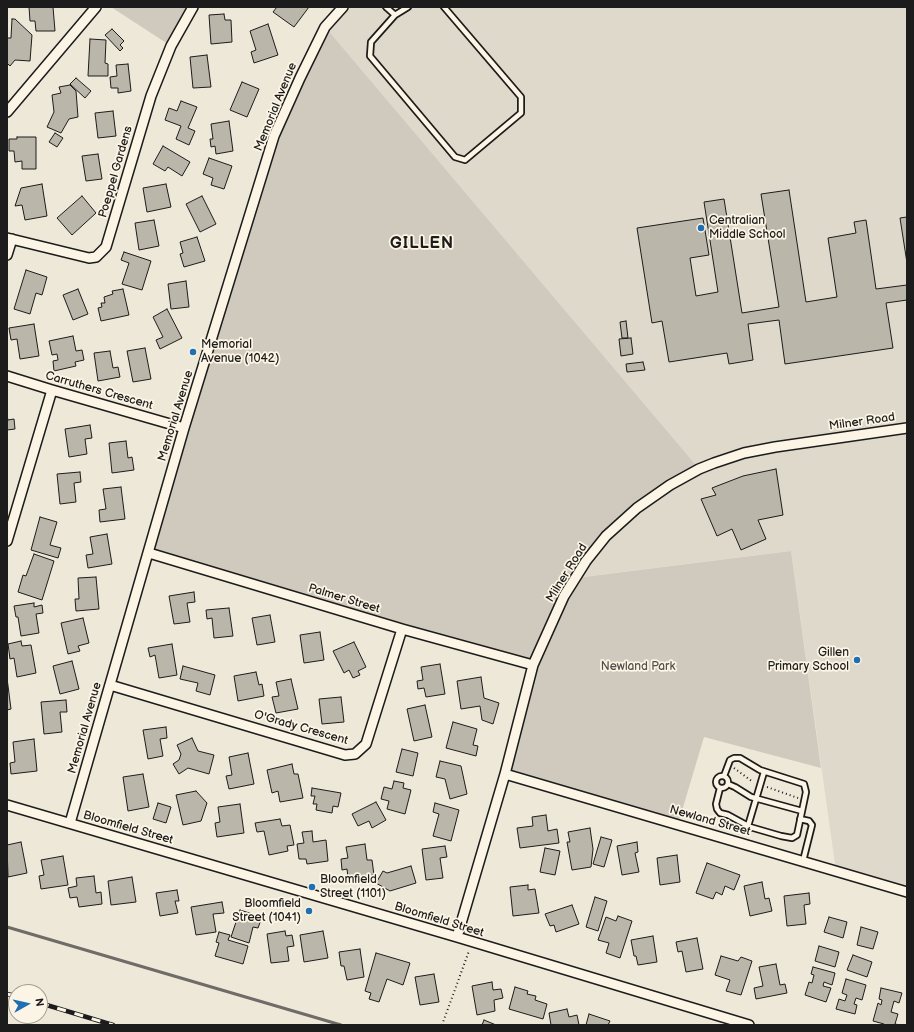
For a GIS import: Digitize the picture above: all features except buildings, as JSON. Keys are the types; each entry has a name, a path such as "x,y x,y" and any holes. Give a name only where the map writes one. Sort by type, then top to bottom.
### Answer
{"street":[{"path":"7,112 96,7"},
{"name":"Poeppel Gardens","path":"9,239 89,258 96,257 106,247 150,96 171,46 193,7"},
{"name":"Memorial Avenue","path":"70,823 184,428 274,136 325,27 343,7"},
{"path":"7,255 9,239"},
{"name":"Carruthers Crescent","path":"7,376 184,428"},
{"path":"7,540 10,518 52,390"},
{"name":"Milner Road","path":"457,937 505,774 533,665 564,596 586,561 606,536 637,508 670,485 699,469 744,453 775,447 907,428"},
{"name":"Palmer Street","path":"149,553 533,665"},
{"name":"O'Grady Crescent","path":"110,685 345,755 355,754 366,744 402,628"},
{"name":"Newland Street","path":"505,774 907,892"},
{"name":"Bloomfield Street","path":"7,805 457,937 749,1025"}],"lane":[{"path":"386,7 395,15"},
{"path":"408,7 395,15 371,42 370,56 455,157 466,160 521,113 520,97 444,7"},
{"path":"720,788 716,804 717,810 720,813 728,815 748,826 792,838 797,835 806,790 804,784 764,772 743,758 738,757 730,760 724,776"},
{"path":"748,826 764,772"},
{"path":"724,776 728,780 728,784"},
{"path":"724,776 719,777 716,780 716,785 720,788 726,788 728,784"},
{"path":"728,784 747,795 802,811"},
{"path":"800,819 809,821 812,825 803,861"}],"path":[{"path":"442,1025 472,942"}],"shaded area":[{"name":"Centralian Middle School","path":"343,7 907,7 907,892 836,871 791,551 575,578 325,27"}],"green space":[{"path":"111,7 193,7 171,46"},
{"name":"Newland Park","path":"325,27 699,469 606,536 576,578 791,551 821,768 704,737 678,824 505,774 533,665 149,553 274,136"}],"waterway":[{"path":"7,927 341,1025"}],"railway":[{"path":"48,1005 113,1025"}],"place":[{"name":"Centralian Middle School","path":"701,228"},
{"name":"Memorial Avenue (1042)","path":"193,352"},
{"name":"Gillen Primary School","path":"857,660"},
{"name":"Bloomfield Street (1101)","path":"312,887"},
{"name":"Bloomfield Street (1041)","path":"309,911"}],"district":[{"name":"GILLEN","path":"422,244"}]}
